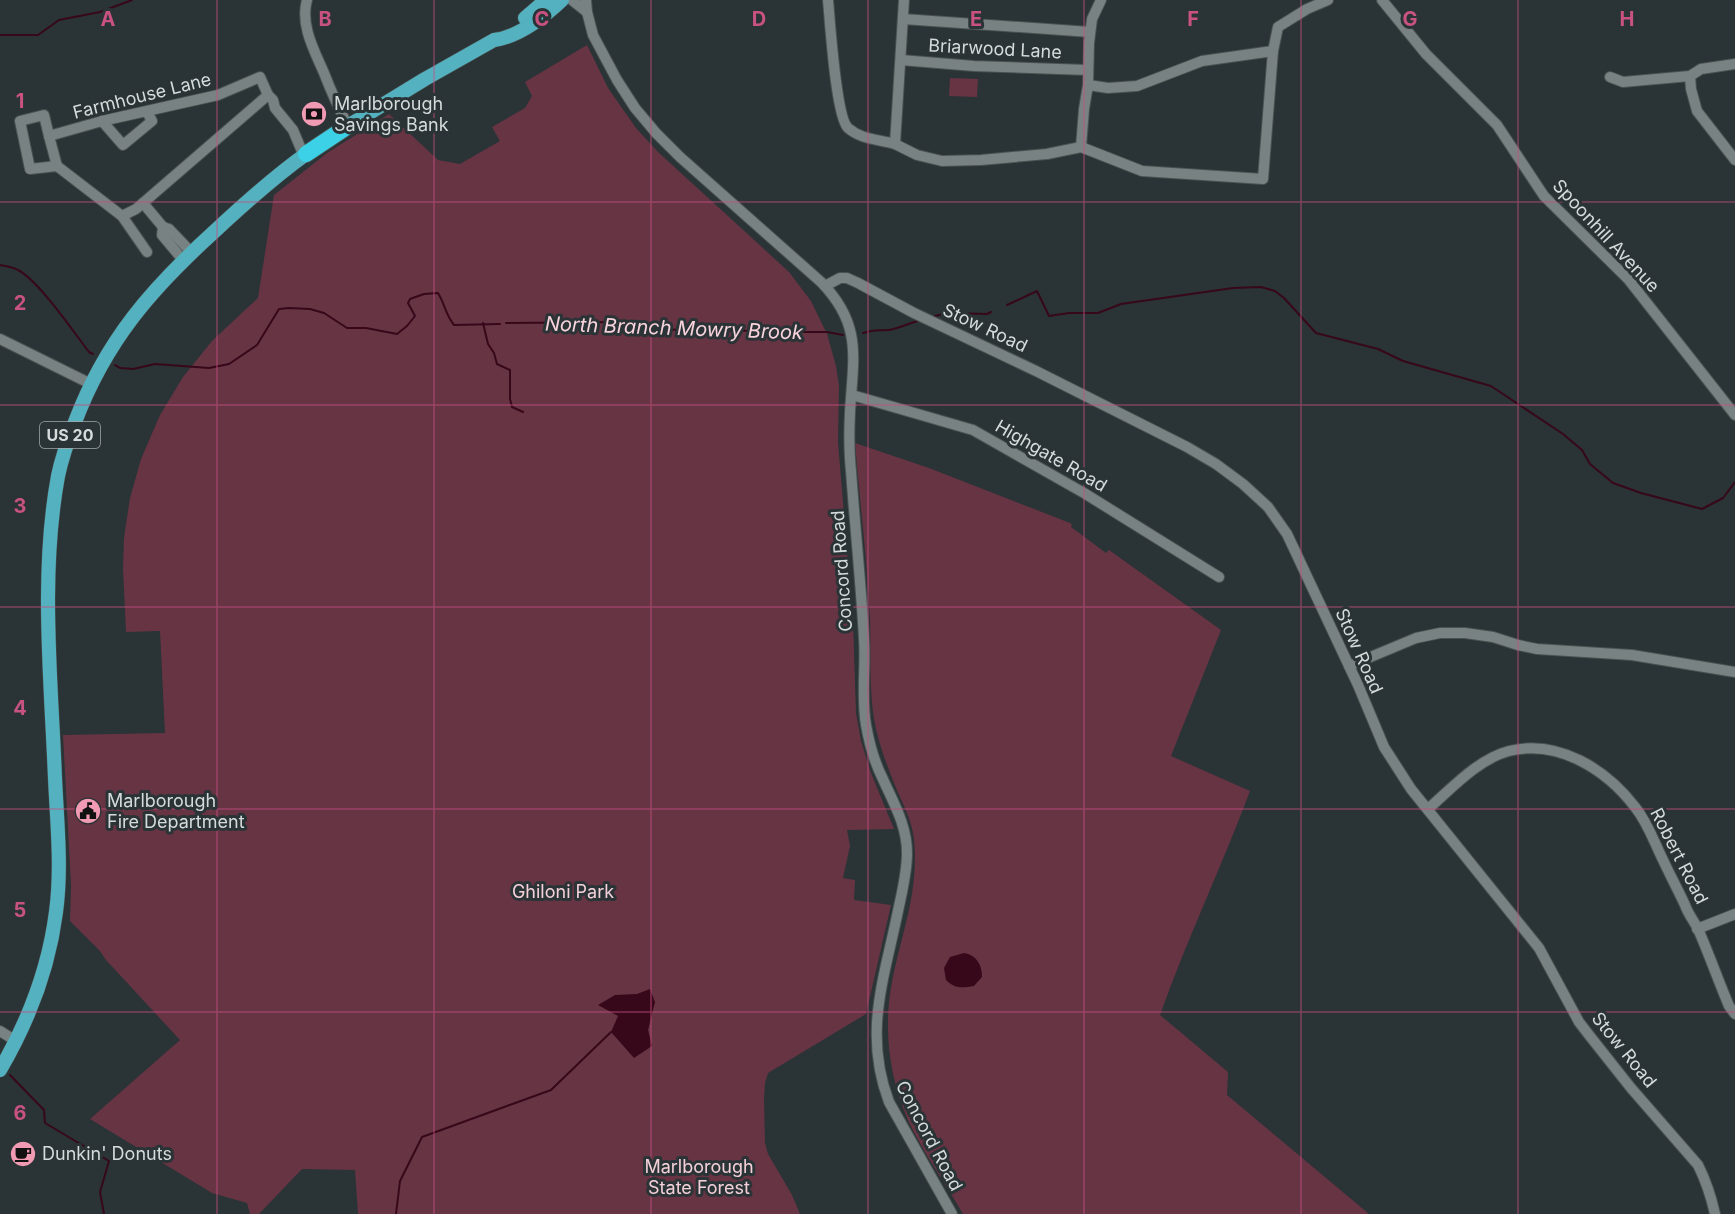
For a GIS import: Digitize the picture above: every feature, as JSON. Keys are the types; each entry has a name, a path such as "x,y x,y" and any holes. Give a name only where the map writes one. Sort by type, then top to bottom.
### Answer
{"highway":[{"name":"US 20","path":"306,154 348,126"}],"main road":[{"name":"US 20","path":"348,126 410,87 494,40 546,0"},
{"name":"US 20","path":"494,40 504,39 536,21 562,0"},
{"name":"US 20","path":"0,1070 31,1007 43,971 56,912 58,830 49,626 49,550 53,507 62,458 91,384 108,352 132,317 187,256 243,204 306,154"}],"street":[{"path":"307,0 306,26 312,46 348,126"},
{"path":"572,0 587,12"},
{"name":"Concord Road","path":"586,0 593,35 600,50 625,94 646,122 680,157 801,262 825,286 840,304 852,332 854,358 850,411 850,457 864,639 864,710 875,759 902,821 907,854 903,888 876,1014 877,1053 883,1087 889,1102 952,1214"},
{"path":"828,0 840,107 845,126 862,138 882,140 917,155 942,161 1047,154 1081,147 1142,171 1263,179 1273,51 1278,27 1305,5 1328,0"},
{"name":"Briarwood Lane","path":"895,144 904,0"},
{"name":"Briarwood Lane","path":"1081,147 1088,85 1090,32 1092,19 1101,0"},
{"name":"Spoonhill Avenue","path":"1382,0 1426,54 1497,125 1544,196 1628,279 1735,415"},
{"name":"Briarwood Lane","path":"903,20 1090,32"},
{"path":"1088,85 1108,88 1137,86 1202,61 1273,51"},
{"name":"Briarwood Lane","path":"901,60 974,66 1088,70"},
{"path":"1610,77 1623,82 1690,76 1701,69 1735,64"},
{"path":"1690,76 1697,111 1735,160"},
{"name":"Farmhouse Lane","path":"49,136 218,95 260,77 268,95"},
{"path":"122,216 144,203 268,95 273,100 275,108 293,130 301,149 306,154"},
{"path":"102,122 123,145 152,121 147,112"},
{"path":"57,166 30,170 20,121 44,115 57,166 122,216 147,252"},
{"path":"144,203 163,227 169,229 187,256"},
{"name":"Stow Road","path":"825,286 840,278 848,278 914,313 980,343 1202,455 1268,507 1287,534 1384,747 1401,776 1539,948 1579,1022 1631,1088 1698,1165 1711,1194 1715,1214"},
{"path":"0,339 91,384"},
{"name":"Highgate Road","path":"852,395 973,430 1084,493 1219,577"},
{"path":"1349,666 1416,638 1440,633 1465,633 1493,637 1537,649 1632,655 1735,672"},
{"name":"Robert Road","path":"1428,809 1477,766 1508,751 1551,749 1594,768 1613,783 1636,808 1651,832 1697,929 1729,1006 1735,1014"},
{"path":"1697,929 1735,914"},
{"path":"0,1031 16,1041"}],"green space":[{"path":"587,45 608,88 636,128 658,152 789,272 811,301 827,334 839,386 838,443 853,621 856,713 861,741 871,773 894,829 847,830 850,846 843,878 855,880 854,900 891,905 866,1014 768,1073 764,1099 765,1143 768,1154 792,1195 800,1214 358,1214 355,1170 302,1169 259,1214 250,1214 247,1203 212,1193 90,1119 180,1040 70,921 71,885 63,735 165,733 160,631 126,632 124,538 130,498 141,459 160,415 183,377 212,341 258,298 274,195 327,153 389,114 438,160 460,164 500,141 492,127 525,108 532,96 525,82"},
{"path":"950,78 978,79 977,97 949,96"},
{"path":"855,443 929,468 1070,523 1071,527 1106,553 1109,550 1221,630 1171,756 1250,791 1160,1015 1228,1072 1227,1095 1369,1214 963,1214 908,1120 892,1070 888,1035 889,999 912,895 914,839 909,819 883,754 872,707 869,597"}],"shaded area":[{"path":"964,953 978,961 981,968 982,977 974,986 959,987 946,980 944,968 950,957"},
{"path":"650,989 655,1002 648,1030 652,1046 634,1058 611,1032 618,1016 598,1005 615,995 637,994"}],"waterway":[{"path":"0,35 38,35 59,20 100,12 132,0"},
{"name":"North Branch Mowry Brook","path":"0,265 18,270 36,284 89,352 93,354"},
{"name":"North Branch Mowry Brook","path":"1007,305 1037,291 1049,316 1098,313 1121,304 1233,288 1261,287 1275,291 1284,298 1316,333 1378,349 1403,361 1491,386 1563,434 1582,450 1590,464 1613,483 1702,509 1723,498 1735,482"},
{"name":"North Branch Mowry Brook","path":"115,365 120,368 133,369 155,364 209,368 229,364 257,345 279,309 310,309 324,313 347,328 366,328 397,334 415,316 408,303 410,299 424,294 438,293 454,325 500,324"},
{"name":"North Branch Mowry Brook","path":"935,316 947,313 987,314 991,312"},
{"name":"North Branch Mowry Brook","path":"863,333 891,330 918,321"},
{"name":"North Branch Mowry Brook","path":"506,323 619,322 631,329 763,331"},
{"path":"483,323 488,344 497,364 510,370 512,407 523,412"},
{"name":"North Branch Mowry Brook","path":"786,332 827,332 843,335"},
{"path":"396,1214 400,1181 422,1137 551,1090 611,1032"},
{"path":"10,1075 44,1110 45,1123 109,1161 100,1192 104,1214"}],"place":[{"name":"Marlborough Savings Bank","path":"314,114"},
{"name":"Marlborough Fire Department","path":"88,811"},
{"name":"Dunkin' Donuts","path":"23,1154"}],"park label":[{"name":"Ghiloni Park","path":"563,892"},
{"name":"Marlborough State Forest","path":"699,1177"}]}
